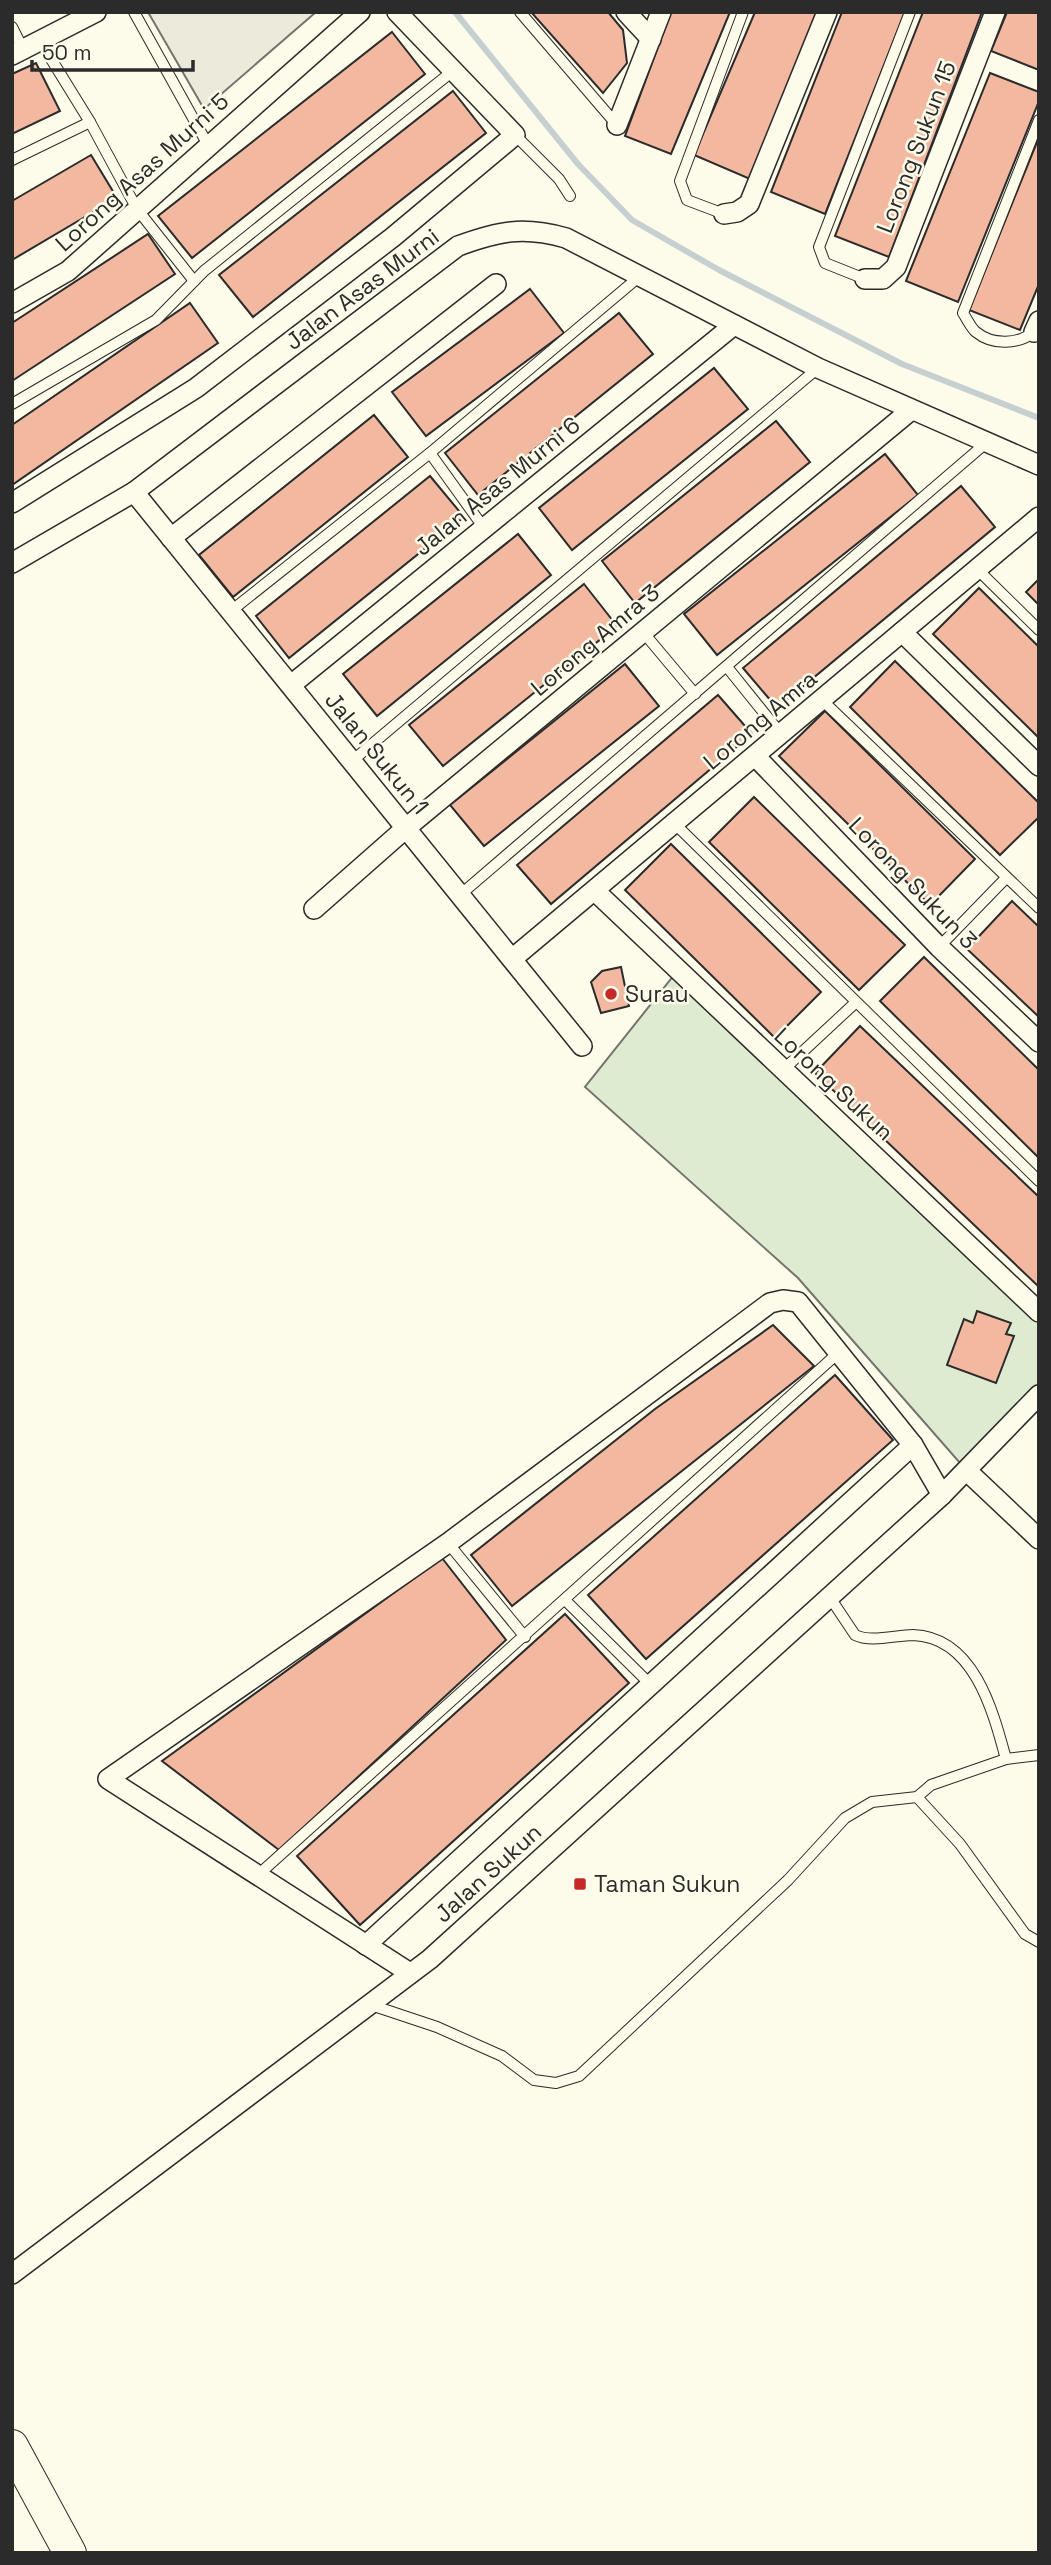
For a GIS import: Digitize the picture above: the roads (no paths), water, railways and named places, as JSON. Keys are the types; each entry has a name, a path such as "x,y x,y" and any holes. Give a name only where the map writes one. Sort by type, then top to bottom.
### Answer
{"highway":[{"path":"12,2446 70,2553"}],"street":[{"path":"25,48 96,12"},
{"name":"Lorong Asas Murni 5","path":"12,303 68,271 360,12"},
{"path":"12,503 196,388 393,237 514,135 397,12"},
{"path":"626,12 651,39"},
{"path":"617,125 661,12"},
{"path":"724,214 737,212 749,204 827,12"},
{"name":"Lorong Sukun 15","path":"865,279 883,279 897,267 995,12"},
{"name":"Jalan Asas Murni","path":"12,563 134,492 458,246 510,230 539,230 566,238 818,368 910,411 1039,465"},
{"path":"171,538 496,284"},
{"name":"Jalan Asas Murni 6","path":"291,685 734,325"},
{"name":"Lorong Amra 3","path":"314,909 406,828 910,411"},
{"name":"Jalan Sukun 1","path":"134,492 582,1046"},
{"name":"Lorong Amra","path":"512,959 1039,517"},
{"path":"902,632 1039,766"},
{"name":"Lorong Sukun 3","path":"755,756 939,947 1039,1042"},
{"name":"Lorong Sukun","path":"595,891 1039,1312"},
{"path":"410,1973 108,1779 448,1542 770,1303 783,1300 798,1302 837,1354 913,1445 942,1495"},
{"path":"1039,1395 967,1471 1039,1539"},
{"path":"366,1945 649,1683 913,1445"},
{"name":"Jalan Sukun","path":"12,2274 410,1973 967,1471"}],"lane":[{"path":"134,12 208,145"},
{"path":"520,12 617,125"},
{"path":"724,214 687,200 680,181 743,12"},
{"path":"865,279 825,263 819,247 910,12"},
{"path":"12,27 25,48 90,122 137,209 194,281"},
{"path":"12,404 156,320 194,281 455,70"},
{"path":"1037,326 1023,340 1000,342 976,332 963,313 1039,120"},
{"path":"12,160 90,122"},
{"path":"514,135 559,179 570,196"},
{"path":"231,611 430,453 640,276"},
{"path":"352,761 818,368"},
{"path":"460,895 986,443"},
{"path":"430,453 484,528"},
{"path":"977,569 1039,630"},
{"path":"643,632 695,694"},
{"path":"727,667 781,734"},
{"path":"822,700 1039,908"},
{"path":"674,823 854,1004 1039,1181"},
{"path":"939,947 1006,878"},
{"path":"783,1070 854,1004"},
{"path":"258,1875 566,1601 837,1354"},
{"path":"448,1542 525,1637"},
{"path":"829,1596 855,1635 861,1638 920,1635 954,1649 976,1676 998,1730 1006,1759"},
{"path":"566,1601 649,1683"},
{"path":"368,2004 437,2027 502,2056 534,2080 556,2083 579,2076 788,1880 845,1818 872,1802 917,1797 930,1785 1006,1759 1039,1755"},
{"path":"917,1797 960,1844 1025,1934 1039,1942"}],"waterway":[{"path":"455,12 578,164 632,220 719,270 902,364 1039,418"}],"place":[{"name":"Surau","path":"611,994"},
{"name":"Taman Sukun","path":"580,1884"}]}
